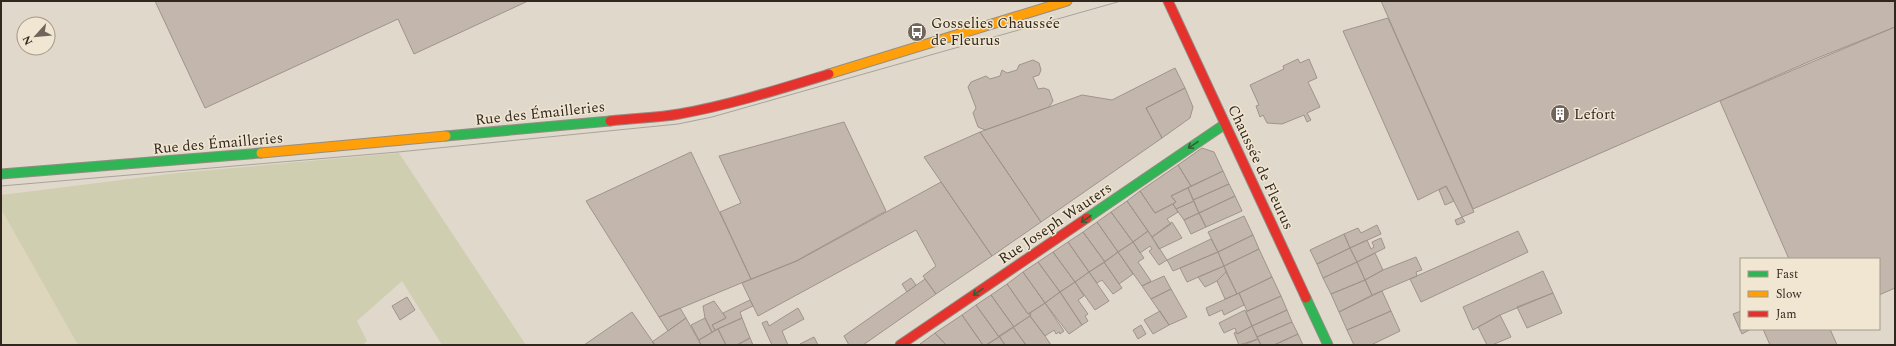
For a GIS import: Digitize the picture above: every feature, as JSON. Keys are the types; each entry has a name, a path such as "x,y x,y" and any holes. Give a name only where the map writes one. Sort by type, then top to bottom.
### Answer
{"street":[{"name":"Rue des Émailleries","path":"1,174 333,147 678,114 710,108 758,95 962,35 1067,1"},
{"name":"Chaussée de Fleurus","path":"1168,1 1328,345"},
{"name":"Rue Joseph Wauters","path":"900,345 1225,124"}],"shaded area":[{"path":"399,153 526,345 442,345 402,281 357,321 367,341 363,345 78,345 1,209 1,195 177,173"},
{"path":"1,209 78,345 1,345"}],"building":[{"path":"155,1 528,1 414,54 398,19 205,108"},
{"name":"Lefort","path":"1381,1 1895,1 1895,27 1815,59 1473,209"},
{"path":"1388,18 1474,212 1462,217 1446,186 1418,200 1343,31"},
{"path":"1895,27 1895,288 1880,295 1880,258 1789,258 1720,101"},
{"path":"1298,59 1300,63 1309,59 1317,78 1308,82 1320,107 1307,113 1311,120 1307,122 1304,115 1282,124 1267,123 1263,115 1260,117 1256,106 1259,105 1250,85 1284,69 1283,66"},
{"path":"1033,60 1039,63 1041,70 1039,75 1033,77 1038,89 1044,88 1049,90 1053,101 1049,107 985,130 978,127 973,113 976,108 968,87 971,82 986,76 990,79 1000,76 1002,70 1007,73 1017,70 1019,65"},
{"path":"1175,68 1185,88 1146,108 1162,138 1041,222 980,132 1082,95 1112,100"},
{"path":"1185,88 1193,107 1190,118 1162,138 1146,108"},
{"path":"844,122 886,211 796,261 751,279 720,212 741,203 719,156"},
{"path":"980,132 1041,222 992,256 924,157"},
{"path":"1202,148 1214,152 1223,171 1191,186 1178,165"},
{"path":"691,152 751,279 659,317 586,201"},
{"path":"1178,165 1191,186 1171,196 1176,202 1155,213 1140,191"},
{"path":"1223,171 1229,184 1193,200 1188,188"},
{"path":"941,182 992,256 936,294 923,276 936,266 916,230 758,316 742,283 797,261"},
{"path":"1229,184 1235,196 1199,213 1193,200"},
{"path":"1446,186 1454,201 1445,205 1439,190"},
{"path":"1188,188 1194,201 1176,209 1173,204 1176,202 1171,196"},
{"path":"1140,191 1155,213 1173,204 1178,212 1167,219 1171,224 1152,237 1127,201"},
{"path":"1235,196 1242,211 1206,227 1199,213"},
{"path":"1127,201 1148,231 1133,242 1111,212"},
{"path":"1194,201 1199,213 1184,220 1176,209"},
{"path":"1111,212 1133,242 1118,252 1097,222"},
{"path":"1199,213 1206,227 1191,234 1184,220"},
{"path":"1244,216 1253,235 1218,252 1208,232"},
{"path":"1462,217 1465,222 1457,225 1455,220"},
{"path":"1097,222 1118,252 1105,262 1083,232"},
{"path":"1172,222 1182,238 1159,249 1152,237"},
{"path":"1377,225 1381,234 1350,248 1344,234 1358,228 1361,233"},
{"path":"1148,231 1167,260 1159,265 1149,251 1152,249 1150,246 1140,253 1133,242"},
{"path":"1518,231 1528,252 1421,302 1410,279"},
{"path":"1083,232 1105,262 1089,272 1068,242"},
{"path":"1344,234 1350,248 1317,264 1310,250"},
{"path":"1253,235 1259,249 1224,266 1218,252"},
{"path":"1381,238 1385,248 1357,262 1350,248 1367,240 1371,249 1374,247 1372,242"},
{"path":"1211,239 1218,252 1173,271 1167,260"},
{"path":"1068,242 1089,272 1075,282 1053,252"},
{"path":"1133,242 1144,258 1138,262 1151,281 1142,286 1118,252"},
{"path":"1350,248 1357,262 1323,278 1317,264"},
{"path":"1259,249 1272,277 1237,294 1224,266"},
{"path":"1053,252 1075,282 1060,292 1038,262"},
{"path":"1118,252 1133,274 1119,284 1104,262"},
{"path":"1218,252 1224,266 1187,282 1180,268"},
{"path":"1375,253 1383,270 1365,280 1357,262"},
{"path":"1416,257 1422,270 1416,272 1417,276 1372,295 1365,280 1383,270"},
{"path":"1038,262 1060,292 1045,303 1023,272"},
{"path":"1104,262 1122,288 1113,294 1102,280 1097,283 1089,272"},
{"path":"1357,262 1365,280 1331,294 1323,278"},
{"path":"1224,266 1226,272 1217,281 1205,287 1198,277"},
{"path":"1543,271 1553,293 1500,315 1473,330 1463,307"},
{"path":"1023,272 1045,303 1028,314 1007,284"},
{"path":"1089,272 1109,301 1095,310 1075,282"},
{"path":"1226,272 1237,294 1225,299 1217,281"},
{"path":"1164,276 1171,289 1151,299 1142,286"},
{"path":"1272,277 1281,296 1247,311 1239,293"},
{"path":"911,278 916,285 907,292 902,284"},
{"path":"925,279 936,294 863,345 849,345 844,336"},
{"path":"1365,280 1372,295 1339,312 1331,294"},
{"path":"1075,282 1084,296 1078,300 1088,314 1085,316 1088,321 1082,325 1060,292"},
{"path":"1007,284 1028,314 1030,313 1031,315 1014,327 991,295"},
{"path":"1171,289 1187,317 1169,325 1151,299"},
{"path":"1382,291 1391,311 1347,330 1339,312"},
{"path":"1060,292 1082,325 1069,334 1045,303"},
{"path":"1239,293 1244,305 1224,315 1222,310 1209,316 1206,308"},
{"path":"1553,293 1562,313 1527,328 1517,307"},
{"path":"991,295 1014,327 999,337 976,305"},
{"path":"1281,296 1287,310 1252,326 1246,312"},
{"path":"407,297 415,310 400,320 392,306"},
{"path":"750,300 753,306 740,312 742,318 715,330 712,325 726,318 723,313"},
{"path":"714,301 726,318 712,325 715,330 712,332 705,318 703,306"},
{"path":"1045,303 1064,331 1060,334 1059,332 1056,334 1054,330 1045,336 1030,316 1030,313"},
{"path":"976,305 999,337 986,345 983,345 962,315"},
{"path":"680,308 686,318 668,331 659,317"},
{"path":"798,308 804,319 782,331 788,345 772,345 762,323 767,321 769,326"},
{"path":"1245,310 1252,326 1237,334 1235,328 1224,333 1219,323"},
{"path":"1287,310 1292,322 1257,337 1252,326"},
{"path":"1160,311 1169,325 1153,334 1144,320"},
{"path":"1391,311 1400,331 1371,345 1354,345 1347,330"},
{"path":"1740,311 1740,330 1733,314"},
{"path":"632,312 655,345 584,345"},
{"path":"962,315 983,345 946,345 935,333"},
{"path":"1500,315 1511,337 1492,345 1487,345 1478,327"},
{"path":"1030,316 1051,345 1026,345 1013,327"},
{"path":"686,318 701,345 655,345 652,342"},
{"path":"705,318 712,332 699,340 691,325"},
{"path":"742,318 750,338 737,345 726,345 718,329"},
{"path":"1292,322 1298,334 1274,345 1261,345 1257,337"},
{"path":"1141,325 1146,334 1138,339 1133,330"},
{"path":"1252,326 1258,339 1239,345 1234,333 1236,332 1237,334"},
{"path":"1013,327 1026,345 1005,345 999,336"},
{"path":"718,329 726,345 701,345 699,340"},
{"path":"1740,330 1749,330 1742,334"},
{"path":"1763,330 1830,330 1837,345 1770,345"},
{"path":"935,333 946,345 920,345 920,344"},
{"path":"1298,334 1303,345 1274,345"},
{"path":"814,337 818,345 800,344"},
{"path":"999,337 1005,345 986,345"},
{"path":"750,338 753,345 737,345"},
{"path":"1258,339 1261,345 1243,345"}],"tram line":[{"path":"1,186 398,152 678,124 712,117 1121,1"}],"traffic: fast":[{"path":"446,136 610,121"},
{"path":"1087,218 1225,124"},
{"path":"1,174 261,153"},
{"path":"1306,298 1328,345"}],"traffic: slow":[{"path":"829,74 1067,1"},
{"path":"261,153 446,136"}],"traffic: jam":[{"path":"1168,1 1306,298"},
{"path":"610,121 679,114 717,106 829,74"},
{"path":"900,345 1087,218"}],"place":[{"name":"Gosselies Chaussée de Fleurus","path":"917,32"},
{"name":"Lefort","path":"1560,114"}]}
